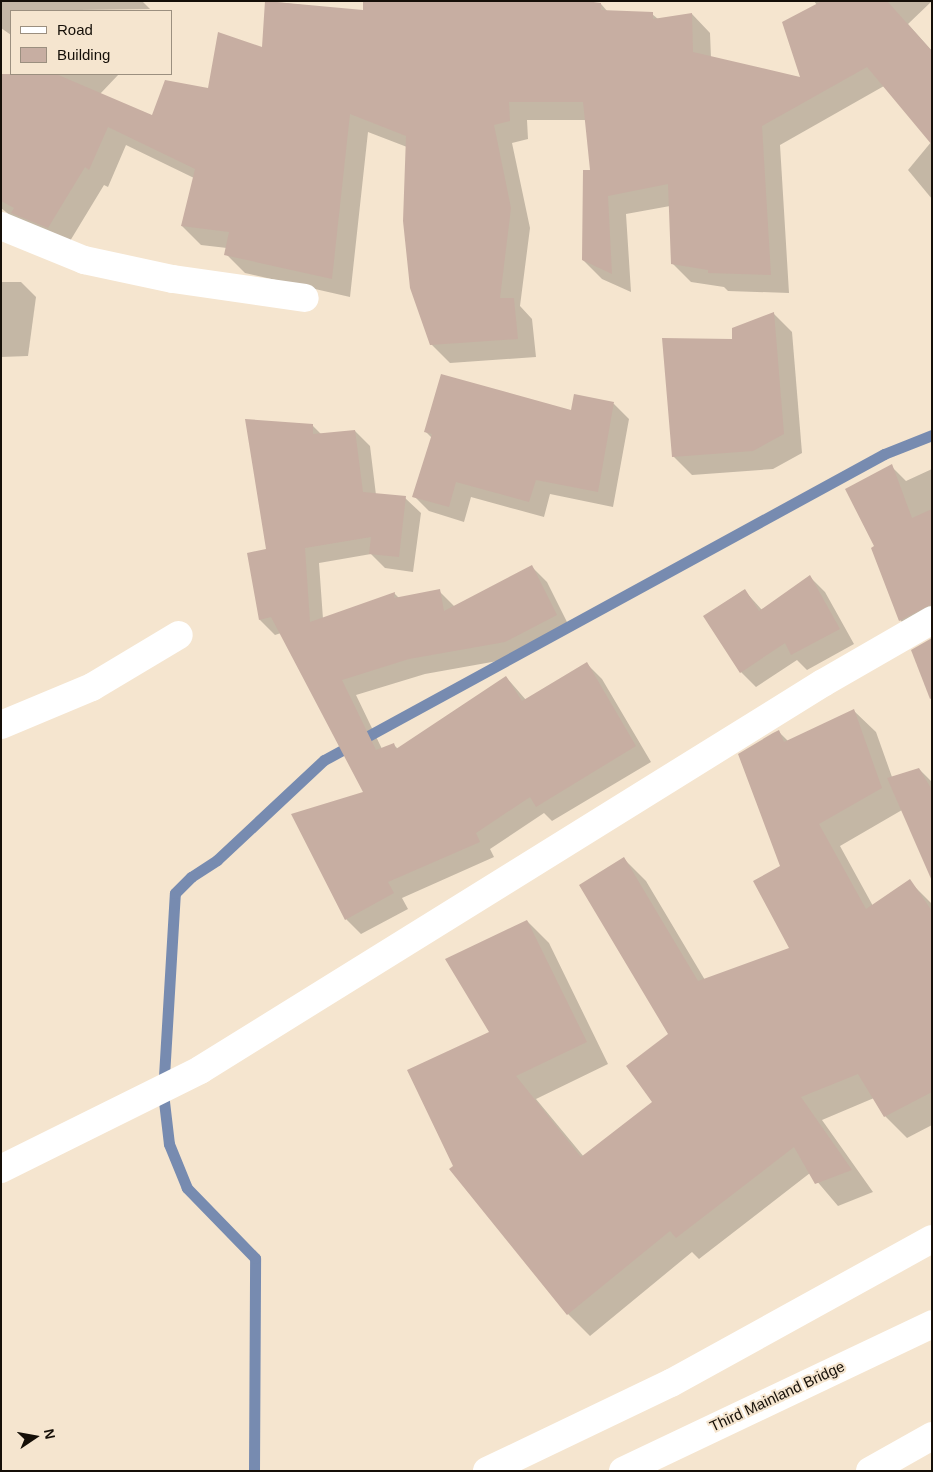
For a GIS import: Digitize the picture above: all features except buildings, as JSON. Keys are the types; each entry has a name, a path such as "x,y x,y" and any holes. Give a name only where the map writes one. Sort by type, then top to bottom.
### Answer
{"main road":[{"path":"1,226 84,260 173,279 305,298"},
{"path":"1,1169 134,1105 200,1070 756,724 932,620"},
{"path":"1,725 92,687 179,635"},
{"path":"487,1471 671,1383 932,1240"},
{"name":"Third Mainland Bridge","path":"623,1471 932,1324"},
{"path":"870,1471 932,1436"}],"waterway":[{"path":"254,1471 255,1258 187,1188 169,1144 163,1093 175,893 191,877 217,860 324,760 884,454 932,435"}]}
